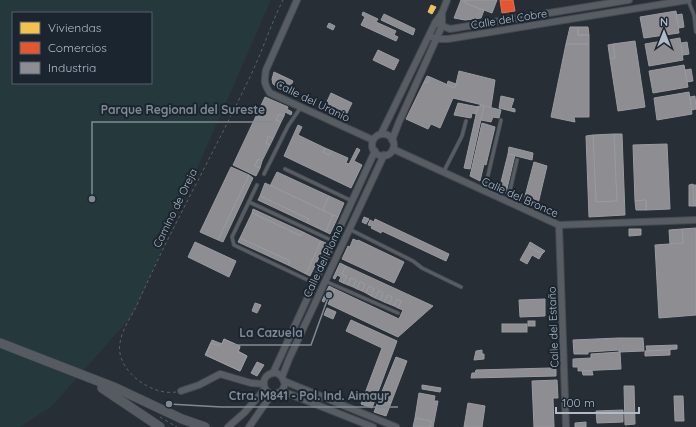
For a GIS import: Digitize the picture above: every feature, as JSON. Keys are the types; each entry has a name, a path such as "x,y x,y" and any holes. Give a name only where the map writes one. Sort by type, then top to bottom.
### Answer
{"main road":[{"path":"0,342 82,376 116,388 182,419 205,427"},
{"path":"82,376 112,394 160,427"}],"street":[{"name":"Calle del Uranio","path":"297,0 266,70 264,81 270,93 373,140"},
{"path":"381,134 435,24 442,13 447,0"},
{"name":"Calle del Cobre","path":"435,24 450,29 629,0"},
{"name":"Calle del Cobre","path":"429,36 437,39 448,39 688,0"},
{"path":"392,140 437,39 442,26 442,13"},
{"path":"381,134 386,134 392,140 394,143 393,149 388,154 377,154 372,144 375,137 381,134"},
{"name":"Calle del Bronce","path":"393,149 560,225 696,220"},
{"name":"Calle del Plomo","path":"274,373 375,151"},
{"name":"Calle del Plomo","path":"283,379 289,359 384,155"},
{"name":"Calle del Estaño","path":"560,225 566,427"},
{"path":"181,391 199,386 220,374 264,386 272,394"},
{"path":"228,427 244,413 264,386 265,378 268,374 280,374 285,384 282,391 277,394 272,394 248,427"},
{"path":"283,379 396,427"},
{"path":"282,391 373,427"},
{"path":"253,427 254,419"}],"lane":[{"path":"688,0 694,15 696,32"},
{"path":"264,174 288,126 301,107"},
{"path":"483,191 501,120"},
{"path":"443,173 462,136 466,121"},
{"path":"506,201 509,195 517,160"},
{"path":"285,169 352,201"},
{"path":"257,185 232,237 234,245 314,283"},
{"path":"249,202 333,241"},
{"path":"349,229 461,287"},
{"path":"325,281 398,313"}],"path":[{"name":"Camino de Oreja","path":"181,391 170,393 140,383 130,374 123,364 120,353 120,343 128,321 186,201 249,80 273,20 283,0"}],"shaded area":[{"path":"0,0 271,0 133,315 51,407 20,427 0,427"}],"building: Viviendas":[{"path":"431,5 436,7 432,14 428,12"}],"building: Comercios":[{"path":"500,0 513,0 515,11 502,13"}],"building: Industria":[{"path":"461,0 466,0 465,3 484,10 481,18 465,20 454,18"},
{"path":"466,0 497,0 492,13 465,3"},
{"path":"676,11 679,33 644,38 640,17"},
{"path":"363,12 378,19 376,22 396,31 394,35 398,37 396,41 361,25 365,17 362,15"},
{"path":"384,14 415,29 413,35 381,20"},
{"path":"682,14 684,27 679,28 676,15"},
{"path":"329,23 335,26 333,30 327,27"},
{"path":"570,27 578,27 578,35 589,35 589,44 566,44"},
{"path":"578,27 588,27 589,35 578,35"},
{"path":"680,38 683,60 649,66 645,44"},
{"path":"635,41 645,107 618,111 610,59 615,58 613,44"},
{"path":"687,42 689,54 683,55 681,43"},
{"path":"566,44 589,44 589,117 574,117 575,122 551,117"},
{"path":"613,44 615,58 610,59 608,45"},
{"path":"378,50 399,60 394,70 373,60"},
{"path":"684,65 688,87 653,93 649,71"},
{"path":"691,69 693,81 687,82 685,70"},
{"path":"459,71 495,80 491,107 453,98 440,128 431,124 428,129 406,119 424,82 427,83 430,77 455,88"},
{"path":"274,72 293,81 288,92 273,84 272,79"},
{"path":"427,76 430,77 427,83 424,82"},
{"path":"448,81 456,84 455,88 447,85"},
{"path":"689,92 692,114 657,120 654,98"},
{"path":"331,93 352,103 345,117 324,108"},
{"path":"501,96 514,99 511,108 515,109 515,112 499,108"},
{"path":"695,96 696,109 692,110 690,97"},
{"path":"265,97 288,107 287,109 292,112 291,115 285,112 284,116 279,114 276,120 281,122 273,139 268,136 266,143 270,145 262,161 258,159 255,166 260,168 256,176 233,165"},
{"path":"458,103 478,107 476,114 472,113 471,118 454,115"},
{"path":"480,105 484,106 470,169 464,168 478,106 480,107"},
{"path":"484,106 501,110 499,118 493,117 491,122 481,120"},
{"path":"279,114 284,116 281,122 276,120"},
{"path":"482,123 495,127 486,165 484,164 480,181 470,176"},
{"path":"298,125 302,127 298,135 325,148 323,152 329,155 332,151 348,158 346,163 349,164 357,148 360,150 354,161 362,165 351,188 284,156"},
{"path":"614,134 617,201 596,202 593,135"},
{"path":"614,134 622,134 625,215 589,217 586,136 593,135 596,202 617,201"},
{"path":"268,136 273,139 270,145 266,143"},
{"path":"667,144 670,209 646,210 646,200 635,201 633,145"},
{"path":"509,147 533,153 532,160 508,154"},
{"path":"325,148 332,151 329,155 323,152"},
{"path":"508,154 515,155 506,193 499,190"},
{"path":"258,159 262,161 260,168 255,166"},
{"path":"534,162 547,166 538,204 524,200"},
{"path":"231,167 249,175 218,240 200,232"},
{"path":"277,172 329,196 323,210 270,186"},
{"path":"249,175 253,178 223,242 218,240"},
{"path":"265,183 333,215 326,232 307,223 309,219 260,196"},
{"path":"693,184 694,206 689,206 689,185"},
{"path":"693,185 696,185 696,206 694,206"},
{"path":"260,196 309,219 307,223 258,200"},
{"path":"329,196 344,203 338,217 323,210"},
{"path":"646,200 646,210 636,210 635,201"},
{"path":"253,209 303,232 301,236 252,213"},
{"path":"252,213 301,236 303,232 321,241 306,274 288,265 290,261 240,238"},
{"path":"333,215 338,217 330,234 326,232"},
{"path":"364,217 369,219 366,224 362,222"},
{"path":"375,219 449,254 446,261 382,231 381,233 371,228 372,226 368,225 370,220 374,222"},
{"path":"696,228 696,315 659,318 655,245 683,243 682,229"},
{"path":"629,229 641,229 641,235 629,236"},
{"path":"682,229 683,243 670,244 669,230"},
{"path":"240,238 290,261 288,265 238,242"},
{"path":"353,239 404,262 394,283 342,259 348,246 350,247"},
{"path":"321,241 326,243 310,276 306,274"},
{"path":"195,242 236,261 229,277 188,257"},
{"path":"530,242 545,251 542,254 528,246"},
{"path":"528,246 542,254 539,259 532,255 527,264 520,260"},
{"path":"340,263 346,266 342,274 347,276 343,283 339,281 341,277 337,275 335,279 333,278"},
{"path":"346,266 433,306 398,337 328,304 335,289 399,319 403,310 398,308 401,301 397,299 394,306 389,304 392,297 388,295 384,302 380,300 383,293 379,291 375,298 371,296 374,289 369,286 366,293 362,291 365,284 360,282 357,289 353,287 356,280 351,278 348,285 343,283 347,276 342,274"},
{"path":"351,278 356,280 353,287 348,285"},
{"path":"360,282 365,284 362,291 357,289"},
{"path":"329,286 335,289 330,300 326,298 324,302 322,301"},
{"path":"369,286 374,289 371,296 366,293"},
{"path":"379,291 383,293 380,300 375,298"},
{"path":"388,295 392,297 389,304 384,302"},
{"path":"397,299 401,301 398,308 394,306"},
{"path":"545,299 545,316 520,317 519,300"},
{"path":"255,303 261,305 257,313 252,311"},
{"path":"327,308 336,312 333,319 324,315"},
{"path":"351,320 397,341 372,408 361,404 382,348 346,331"},
{"path":"528,321 535,321 535,326 528,326"},
{"path":"502,324 527,324 527,332 502,332"},
{"path":"643,338 644,351 619,352 619,350 588,352 588,354 574,354 573,340"},
{"path":"224,339 240,346 238,351 247,356 240,371 205,355 212,340 222,344"},
{"path":"224,339 240,347 238,352 247,356 240,371 206,355 211,343 219,346 220,343 222,344"},
{"path":"677,345 677,349 647,351 646,346"},
{"path":"482,350 484,359 474,360 476,351"},
{"path":"670,350 670,355 645,356 645,351"},
{"path":"620,352 621,369 578,371 578,367 573,367 573,359 591,358 591,354"},
{"path":"396,357 407,361 391,403 379,399"},
{"path":"257,362 264,365 257,376 251,373"},
{"path":"556,369 556,376 471,378 472,373 475,373 476,370"},
{"path":"582,371 592,371 593,375 583,375"},
{"path":"557,380 558,398 553,398 554,427 534,427 532,381"},
{"path":"422,385 441,388 440,392 422,389"},
{"path":"624,386 634,386 635,424 625,425"},
{"path":"419,393 435,396 434,401 438,401 433,427 430,427 431,421 415,418"},
{"path":"674,396 683,396 684,421 675,421"},
{"path":"379,399 391,403 386,416 374,412"},
{"path":"468,403 485,406 482,427 464,427"},
{"path":"623,410 623,422 597,423 596,411"},
{"path":"415,418 431,421 430,427 413,427"},
{"path":"586,422 586,427 575,427 575,423"}],"place":[{"name":"Parque Regional del Sureste","path":"92,199"},
{"name":"La Cazuela","path":"329,295"},
{"name":"Ctra. M841 - Pol. Ind. Aimayr","path":"169,404"}]}
